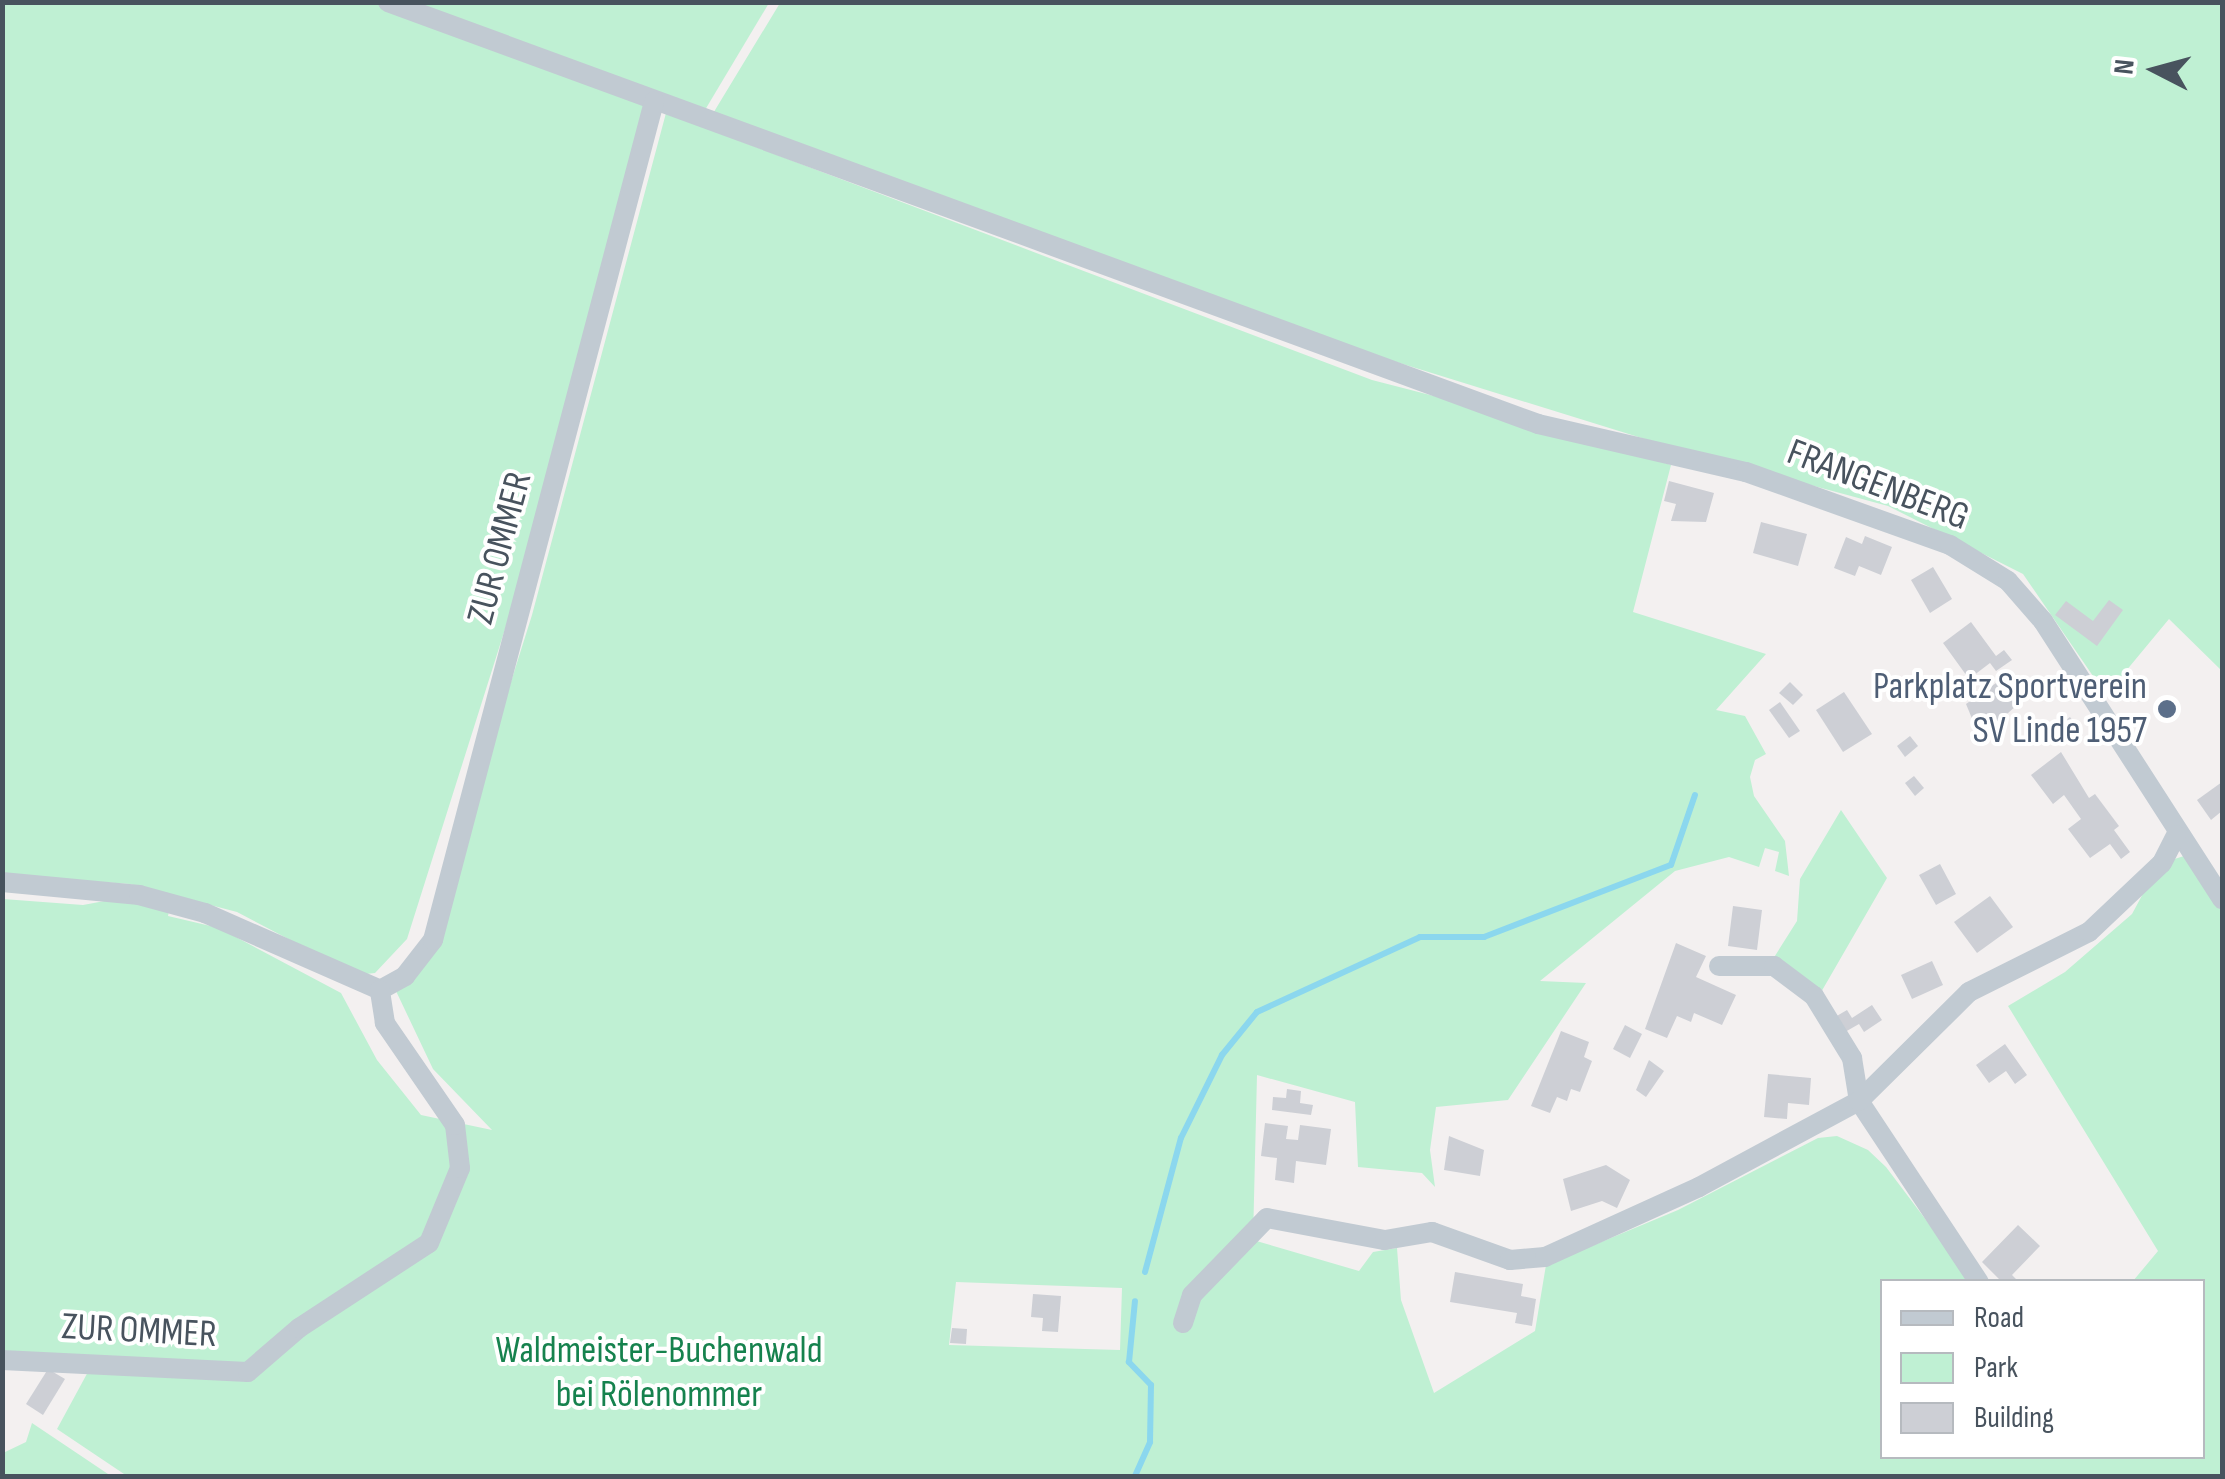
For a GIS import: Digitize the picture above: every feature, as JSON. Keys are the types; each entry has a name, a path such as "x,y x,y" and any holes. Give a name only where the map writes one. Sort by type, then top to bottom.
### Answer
{"street":[{"name":"FRANGENBERG","path":"388,2 1538,424 1746,472 1950,545 2008,580 2043,621 2176,835 2222,898"},
{"name":"ZUR OMMER","path":"2,1360 248,1372 299,1328 428,1243 460,1168 455,1125 385,1024 380,990 405,976 433,940 654,102"},
{"path":"1183,1323 1192,1295 1267,1218 1385,1240 1432,1232 1510,1260 1545,1257 1698,1187 1859,1100 1969,992 2089,932 2162,863 2176,835"},
{"path":"2,882 140,895 205,913 380,990"},
{"path":"1719,966 1774,966 1814,996 1852,1058 1859,1100 1977,1279"}],"green space":[{"path":"2,3 378,3 649,107 511,610 407,939 375,973 357,975 237,912 130,884 3,875"},
{"path":"405,3 769,3 702,115"},
{"path":"780,3 2222,3 2222,671 2169,619 2106,695 2023,574 1888,506 1677,449 1303,333 709,120"},
{"name":"Waldmeister-Buchenwald bei Rölenommer","path":"666,113 1372,380 1570,431 1671,465 1633,612 1766,654 1716,710 1745,716 1766,754 1755,760 1750,777 1754,796 1785,841 1789,876 1775,871 1779,852 1765,848 1759,867 1729,857 1675,871 1540,981 1586,983 1508,1100 1436,1107 1430,1150 1435,1187 1422,1173 1358,1167 1355,1102 1257,1075 1253,1240 1359,1271 1373,1252 1397,1248 1401,1300 1434,1393 1535,1331 1546,1265 1678,1210 1818,1138 1837,1136 1868,1150 1886,1167 1970,1279 1880,1279 1880,1459 2205,1459 2205,1279 2135,1279 2158,1251 2008,1006 2065,972 2132,914 2159,864 2184,856 2222,911 2222,1476 127,1476 57,1429 89,1370 3,1365 3,899 83,905 126,897 170,906 168,916 219,928 341,993 377,1060 421,1115 492,1130 433,1069 396,991 427,949 532,615","holes":["956,1282 1122,1288 1120,1350 949,1345"]},
{"path":"1841,810 1887,878 1820,994 1773,959 1797,921 1800,879"},
{"path":"32,1423 111,1476 3,1476 3,1453 26,1442"}],"building":[{"path":"1669,481 1714,493 1706,522 1671,521 1676,504 1664,501"},
{"path":"1761,522 1807,534 1798,566 1753,553"},
{"path":"1865,536 1892,547 1881,575 1859,566 1855,576 1834,568 1846,537 1862,544"},
{"path":"1933,567 1952,599 1930,613 1911,580"},
{"path":"2109,600 2123,610 2097,646 2055,615 2066,601 2093,621"},
{"path":"1971,622 1996,656 2004,650 2012,660 1996,671 1990,663 1969,679 1943,643"},
{"path":"2009,674 2026,697 1980,738 1966,704"},
{"path":"1790,682 1803,695 1793,705 1779,693"},
{"path":"1844,692 1872,734 1843,752 1816,710"},
{"path":"1780,702 1800,731 1789,738 1769,710"},
{"path":"2070,717 2080,731 2061,744 2051,731"},
{"path":"1910,736 1918,746 1905,757 1897,746"},
{"path":"2061,752 2089,798 2095,794 2119,826 2114,830 2130,852 2121,859 2110,844 2090,858 2068,829 2081,819 2064,795 2053,804 2031,775"},
{"path":"1914,776 1924,788 1915,796 1905,783"},
{"path":"2222,782 2222,811 2211,820 2197,800"},
{"path":"1940,864 1956,894 1936,905 1919,875"},
{"path":"1990,896 2013,927 1977,953 1954,922"},
{"path":"1733,906 1762,910 1757,950 1728,946"},
{"path":"1676,943 1706,956 1696,977 1736,995 1722,1025 1694,1013 1691,1022 1677,1016 1667,1038 1645,1029"},
{"path":"1932,961 1943,985 1912,999 1901,975"},
{"path":"1872,1005 1882,1020 1864,1032 1859,1024 1845,1032 1835,1017 1847,1010 1852,1018"},
{"path":"1625,1025 1642,1034 1630,1058 1613,1049"},
{"path":"1561,1031 1589,1042 1584,1057 1592,1061 1580,1092 1571,1089 1567,1101 1557,1097 1550,1113 1531,1106"},
{"path":"2005,1044 2027,1075 2015,1084 2006,1071 1989,1083 1976,1065"},
{"path":"1649,1060 1664,1071 1646,1097 1636,1090"},
{"path":"1768,1074 1811,1078 1809,1105 1788,1103 1787,1119 1764,1117"},
{"path":"1287,1089 1301,1091 1300,1103 1313,1105 1311,1115 1272,1110 1273,1097 1286,1098"},
{"path":"1265,1123 1288,1126 1286,1139 1298,1140 1300,1125 1331,1129 1326,1165 1296,1161 1294,1183 1275,1180 1277,1158 1261,1156"},
{"path":"1449,1136 1484,1150 1480,1176 1444,1170"},
{"path":"1606,1165 1630,1180 1617,1208 1602,1201 1571,1211 1563,1179"},
{"path":"2018,1225 2040,1246 2012,1275 2016,1279 1999,1279 1982,1262"},
{"path":"1455,1272 1523,1284 1521,1296 1536,1299 1532,1326 1515,1323 1517,1313 1450,1302"},
{"path":"1033,1294 1061,1296 1058,1332 1042,1331 1043,1318 1031,1317"},
{"path":"952,1328 967,1329 966,1344 950,1343"},
{"path":"48,1369 65,1379 43,1415 26,1404"}],"waterway":[{"path":"1145,1272 1181,1138 1222,1055 1257,1012 1420,937 1484,937 1671,865 1695,795"},
{"path":"1135,1301 1129,1362 1151,1385 1150,1442 1135,1476"}],"place":[{"name":"Parkplatz Sportverein SV Linde 1957","path":"2167,709"}]}
